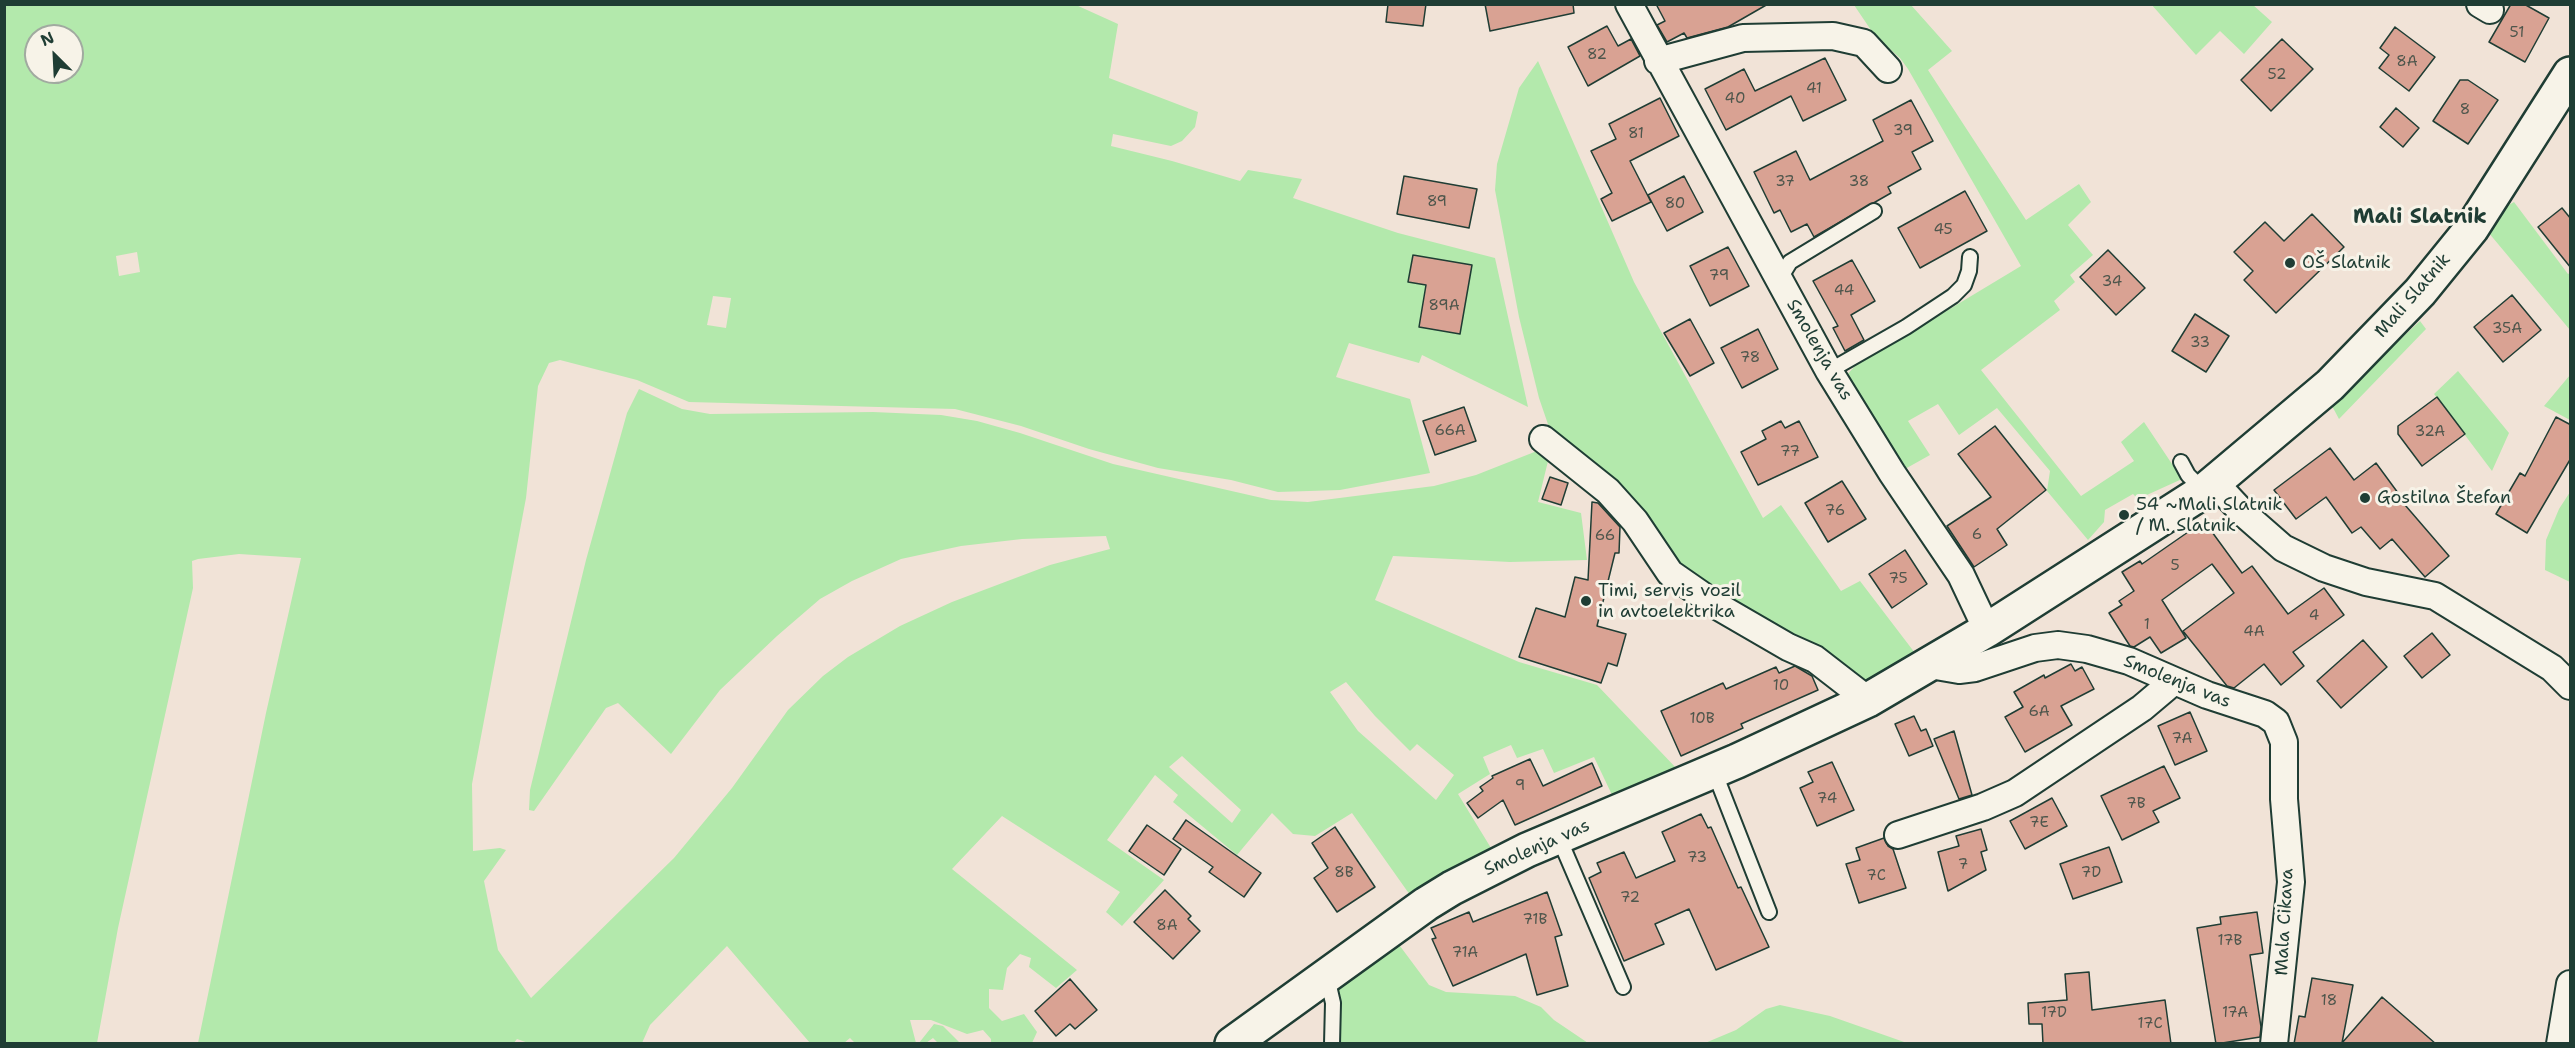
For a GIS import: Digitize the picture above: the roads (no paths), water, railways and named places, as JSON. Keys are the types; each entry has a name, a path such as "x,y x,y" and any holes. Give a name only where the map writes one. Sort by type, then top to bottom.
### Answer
{"main road":[{"name":"Mali Slatnik","path":"1987,630 2209,487 2330,385 2420,292 2472,228 2571,74"},
{"name":"Smolenja vas","path":"1233,1044 1426,904 1452,888 1518,854 1714,771 1868,700 1987,630"}],"street":[{"name":"Smolenja vas","path":"1629,4 1829,372 1892,473 1961,575 1987,630"},
{"path":"1658,61 1743,38 1833,36 1864,43 1888,69"},
{"path":"1543,439 1608,491 1635,521 1670,573 1719,607 1788,647 1815,658 1868,700"},
{"path":"2209,487 2283,548 2324,568 2366,582 2435,596 2552,668 2571,686"},
{"name":"Smolenja vas","path":"1929,665 1959,670 1975,668 2035,648 2058,645 2087,649 2129,661 2174,681 2265,714 2276,722 2284,742 2284,799"},
{"path":"1898,835 1983,807 2015,793 2142,708 2174,681"},
{"name":"Mala Cikava","path":"2274,1044 2291,882 2284,799"},
{"path":"2560,1044 2571,984"}],"lane":[{"path":"1779,280 1790,262 1874,211"},
{"path":"1829,372 1906,327 1953,296 1964,285 1969,272 1970,257"},
{"path":"2181,462 2188,475 2209,487"},
{"path":"1714,771 1769,912"},
{"path":"1559,838 1623,987"},
{"path":"1327,976 1333,1003 1332,1044"}],"place":[{"name":"OŠ Slatnik","path":"2290,263"},
{"name":"Gostilna Štefan","path":"2365,498"},
{"name":"54 ~Mali Slatnik / M. Slatnik","path":"2124,515"},
{"name":"Timi, servis vozil in avtoelektrika","path":"1586,601"}],"district":[{"name":"Mali Slatnik","path":"2420,218"}]}
